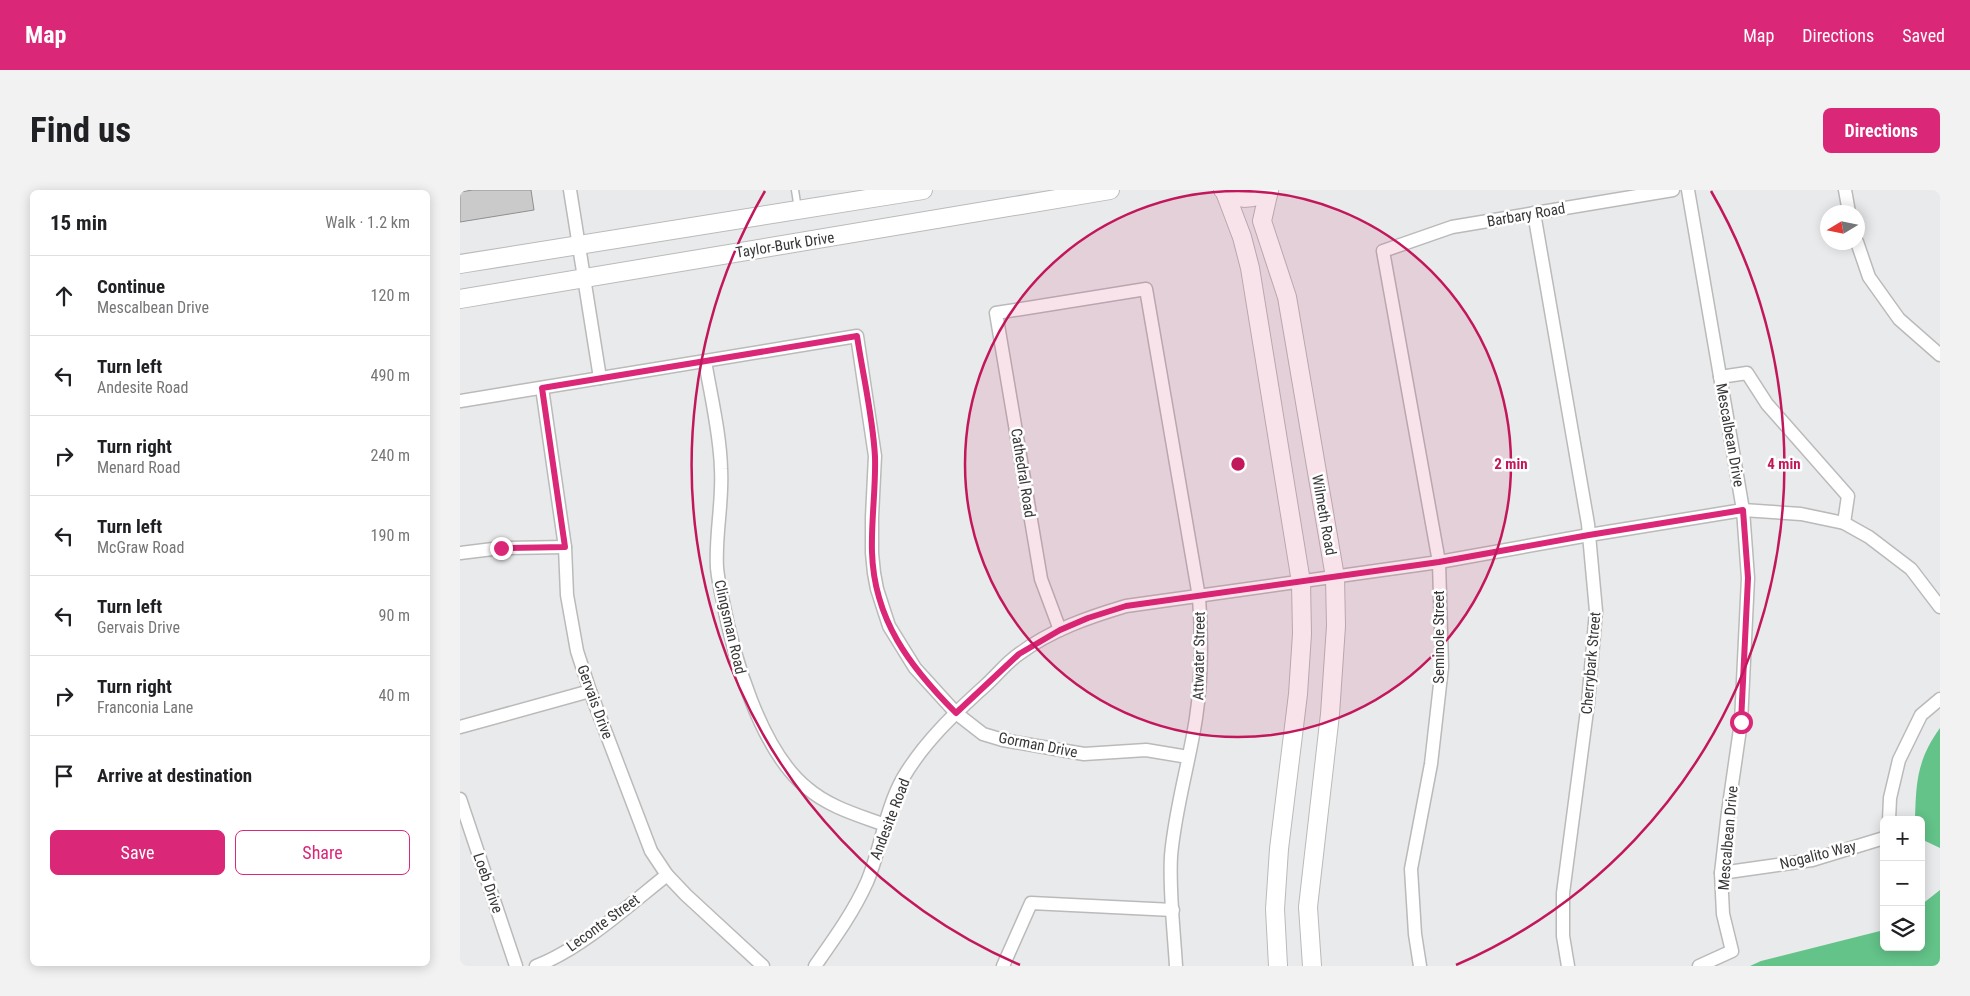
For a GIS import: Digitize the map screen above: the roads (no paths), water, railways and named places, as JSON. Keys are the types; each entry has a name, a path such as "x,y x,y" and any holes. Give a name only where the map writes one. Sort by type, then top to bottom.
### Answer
{"street":[{"path":"570,190 600,378"},
{"path":"460,264 923,190"},
{"name":"Taylor-Burk Drive","path":"460,299 1110,190"},
{"path":"1224,191 1242,199 1252,198 1269,190"},
{"name":"Wilmeth Road","path":"1269,190 1262,221 1287,297 1335,577 1336,626 1330,714 1308,907 1312,966"},
{"name":"Barbary Road","path":"1382,251 1452,227 1673,190"},
{"name":"Mescalbean Drive","path":"1688,190 1743,510 1748,578 1741,722 1721,873 1723,914 1732,950 1699,966"},
{"path":"1845,190 1848,205"},
{"path":"1224,191 1242,237 1250,268 1301,582 1302,634 1298,694 1279,849 1275,910 1278,966"},
{"name":"Cherrybark Street","path":"1534,213 1589,535 1596,611 1588,703 1563,893 1563,936 1568,966"},
{"path":"1860,250 1869,277 1899,319 1940,355"},
{"name":"Seminole Street","path":"1382,251 1439,562 1442,667 1431,764 1411,869 1414,934 1420,966"},
{"name":"Attwater Street","path":"996,313 1146,289 1199,597 1201,632 1200,687 1196,719 1176,820 1171,858 1176,966"},
{"name":"Cathedral Road","path":"996,313 1041,580 1060,630"},
{"name":"Gorman Drive","path":"705,361 857,336 875,456 872,553 877,589 889,626 915,668 956,713 983,734 1059,751 1084,754 1146,750 1188,757"},
{"path":"460,401 705,361"},
{"name":"Clingsman Road","path":"705,361 721,468 717,568 727,622 743,680 758,716 778,754 792,774 806,788 826,802 885,826"},
{"path":"1720,377 1747,373 1767,404 1848,496 1844,523"},
{"name":"Gervais Drive","path":"542,388 565,547 567,595 577,651 590,691 651,851 667,875 686,895 763,966"},
{"name":"Andesite Road","path":"815,966 850,918 867,881 903,779 930,740 1019,654 1060,630 1088,618 1126,606 1439,562 1743,510 1801,514 1844,523 1869,537 1911,570 1940,607"},
{"path":"460,553 501,548 565,547"},
{"path":"460,727 590,691"},
{"path":"1889,816 1890,798 1899,760 1921,715 1940,699"},
{"name":"Loeb Drive","path":"460,799 516,966"},
{"name":"Nogalito Way","path":"1721,873 1812,860 1880,839"},
{"name":"Leconte Street","path":"536,966 550,961 576,945 667,875"},
{"path":"1003,966 1031,903 1173,910"}],"lane":[{"path":"795,190 798,210"}]}
